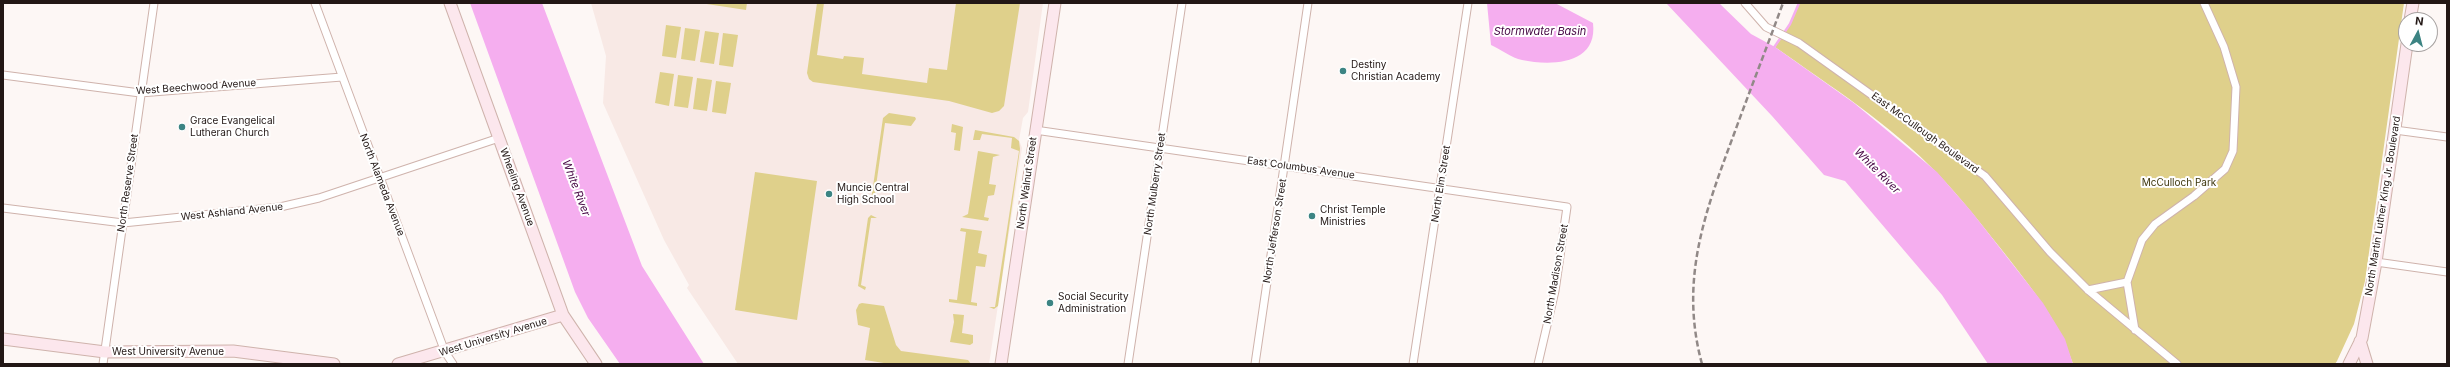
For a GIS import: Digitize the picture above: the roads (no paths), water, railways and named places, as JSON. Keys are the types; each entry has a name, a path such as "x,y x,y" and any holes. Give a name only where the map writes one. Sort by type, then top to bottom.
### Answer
{"main road":[{"name":"Wheeling Avenue","path":"450,3 563,315 596,364"},
{"name":"North Walnut Street","path":"1001,364 1055,3"},
{"name":"North Martin Luther King Jr. Boulevard","path":"2349,364 2360,341 2376,262 2406,52"},
{"name":"West University Avenue","path":"398,364 445,352 563,315"},
{"name":"West University Avenue","path":"3,339 104,352 234,351 334,364"},
{"path":"2360,341 2367,364"}],"street":[{"name":"North Reserve Street","path":"103,364 140,93 154,3"},
{"name":"North Alameda Avenue","path":"315,3 445,352 453,364"},
{"name":"North Mulberry Street","path":"1128,364 1182,3"},
{"name":"North Jefferson Street","path":"1255,364 1308,3"},
{"name":"North Elm Street","path":"1413,364 1468,3"},
{"name":"East McCullough Boulevard","path":"1745,3 1766,27 1799,43 1985,176 2050,252 2088,290 2177,364"},
{"path":"2135,330 2127,282 2137,250 2148,231 2216,178 2225,169 2234,151 2236,87 2224,47 2204,3"},
{"name":"West Beechwood Avenue","path":"3,75 140,93 342,77"},
{"name":"East Columbus Avenue","path":"1035,130 1567,207"},
{"path":"2395,130 2447,137"},
{"name":"West Ashland Avenue","path":"3,208 123,224 280,207 319,198 499,138"},
{"name":"North Madison Street","path":"1538,364 1555,291 1567,207"},
{"path":"2376,262 2447,272"},
{"path":"2088,290 2127,282"}],"water":[{"name":"White River","path":"470,3 542,3 642,266 704,364 620,364 588,318 575,292"},
{"name":"Stormwater Basin","path":"1487,3 1555,3 1593,23 1593,37 1588,47 1580,55 1570,60 1546,63 1518,59 1491,45"},
{"name":"White River","path":"1666,3 1719,3 1751,34 1775,47 1854,103 1937,172 1971,211 2043,303 2065,339 2073,364 1988,364 1942,295 1845,181 1824,175 1772,116"}],"waterway":[{"path":"1773,49 1790,24 1799,3"}],"railway":[{"path":"1702,364 1696,333 1693,304 1694,275 1698,247 1705,219 1723,163 1783,3"}],"place":[{"name":"Destiny Christian Academy","path":"1343,71"},
{"name":"Grace Evangelical Lutheran Church","path":"182,127"},
{"name":"Muncie Central High School","path":"829,194"},
{"name":"Christ Temple Ministries","path":"1312,216"},
{"name":"Social Security Administration","path":"1050,303"}],"park label":[{"name":"McCulloch Park","path":"2179,183"}]}
